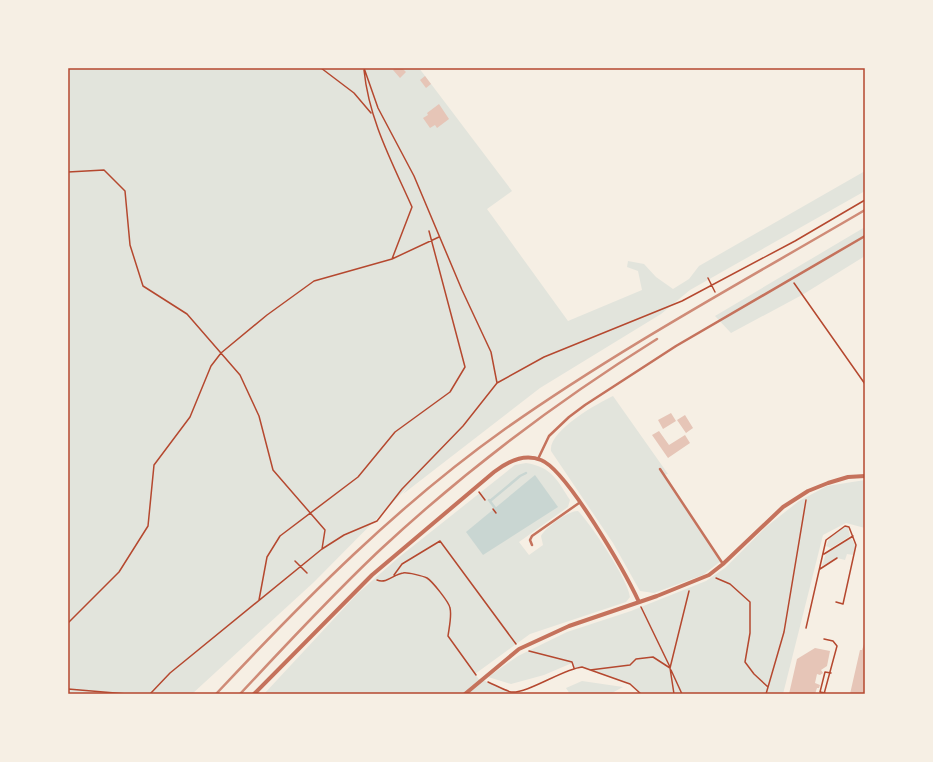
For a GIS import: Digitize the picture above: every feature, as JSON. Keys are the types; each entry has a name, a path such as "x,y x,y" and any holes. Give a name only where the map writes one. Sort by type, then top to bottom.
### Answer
{"street":[{"path":"254,694 372,575 430,524 502,466 525,457 538,459 554,468 620,564 639,602"},
{"path":"465,694 519,649 569,626 639,602 709,575 723,564 783,507 808,491 835,481 865,476"}],"lane":[{"path":"538,459 550,436 569,417 585,405 676,346 792,280 865,236"},
{"path":"660,469 723,564"},
{"path":"532,545 530,540 532,536 579,503"}],"path":[{"path":"321,68 354,93 372,115"},
{"path":"364,68 366,88 376,128 412,207 392,260"},
{"path":"364,68 378,108 414,176 462,290 491,352 497,383"},
{"path":"68,172 104,170 124,191 130,245 143,286 187,314 240,375 259,416 273,470 325,530 322,549"},
{"path":"150,694 170,672 322,549 344,535 377,521 402,489 463,426 497,383 544,357 682,301 795,241 865,200"},
{"path":"259,600 267,557 280,536 358,477 395,432 450,392 465,367 429,231"},
{"path":"68,623 119,572 148,526 154,465 190,417 211,366 221,352 267,315 314,281 392,260 439,236"},
{"path":"708,278 715,292"},
{"path":"792,280 865,384"},
{"path":"766,694 784,632 808,491"},
{"path":"479,492 485,500"},
{"path":"493,509 496,513"},
{"path":"806,628 826,540 845,526 849,527 856,545 844,599 842,604 836,602"},
{"path":"823,554 852,536"},
{"path":"394,575 402,564 440,541 519,649 572,662 574,668"},
{"path":"819,569 837,558"},
{"path":"295,561 306,573"},
{"path":"372,575 381,582 394,575 402,573 411,573 427,578 450,609 448,636 482,681 512,692 535,685 574,668 582,667 630,684 641,694"},
{"path":"709,575 730,584 750,602 750,633 745,662 754,674 768,687"},
{"path":"674,694 670,668 691,583"},
{"path":"639,602 682,694"},
{"path":"824,639 833,641 837,646 830,673 824,694 820,692 825,672 830,673"},
{"path":"589,670 630,665 636,659 653,657 670,668"},
{"path":"68,689 128,694"},
{"path":"666,694 691,694"}],"shaded area":[{"path":"68,68 419,68 512,191 487,209 568,321 642,290 638,271 627,267 628,261 644,264 656,277 673,289 689,279 699,266 865,171 865,191 690,290 661,314 540,388 403,494 412,483 314,582 192,694 68,694"},
{"path":"865,227 865,256 802,295 731,333 715,316"},
{"path":"613,396 668,474 664,475 721,561 703,575 654,593 640,591 613,543 551,451 552,443 565,427 586,411"},
{"path":"526,463 548,471 570,500 568,507 519,542 529,555 543,545 541,536 547,529 563,516 574,511 578,511 617,566 628,589 630,597 626,602 530,634 475,674 481,682 483,680 514,694 264,694 357,594 398,558 515,465"},
{"path":"535,475 558,507 483,555 466,532"},
{"path":"865,480 865,528 846,523 823,535 783,694 641,694 630,684 582,667 574,668 572,663 544,675 511,684 488,677 518,656 567,632 631,611 706,581 725,568 766,527 799,501 827,486"},
{"path":"845,527 848,528 850,536 831,548 826,546 830,537"},
{"path":"851,538 855,545 853,555 847,554 845,560 837,558 822,566 826,553"},
{"path":"582,681 623,687 610,694 570,694 566,688"}],"building":[{"path":"396,68 402,68 406,72 400,78 393,70"},
{"path":"425,76 431,84 426,88 420,80"},
{"path":"439,104 449,119 437,128 435,125 430,128 423,118"},
{"path":"671,413 676,421 663,429 658,420"},
{"path":"685,415 693,428 686,433 677,420"},
{"path":"659,431 669,445 685,435 690,443 668,458 652,435"},
{"path":"865,641 865,694 850,694 860,650 862,650"},
{"path":"815,648 830,651 827,666 821,670 823,673 820,675 817,674 815,683 820,685 819,688 817,688 815,694 789,694 797,659"}],"waterway":[{"path":"490,501 520,476 526,473"},
{"path":"489,500 495,508"}],"railway":[{"path":"216,694 284,623 354,554 427,489 466,458 549,399 638,343 865,210"},
{"path":"240,694 309,620 363,566 446,491 549,411 584,386 657,339"}]}
